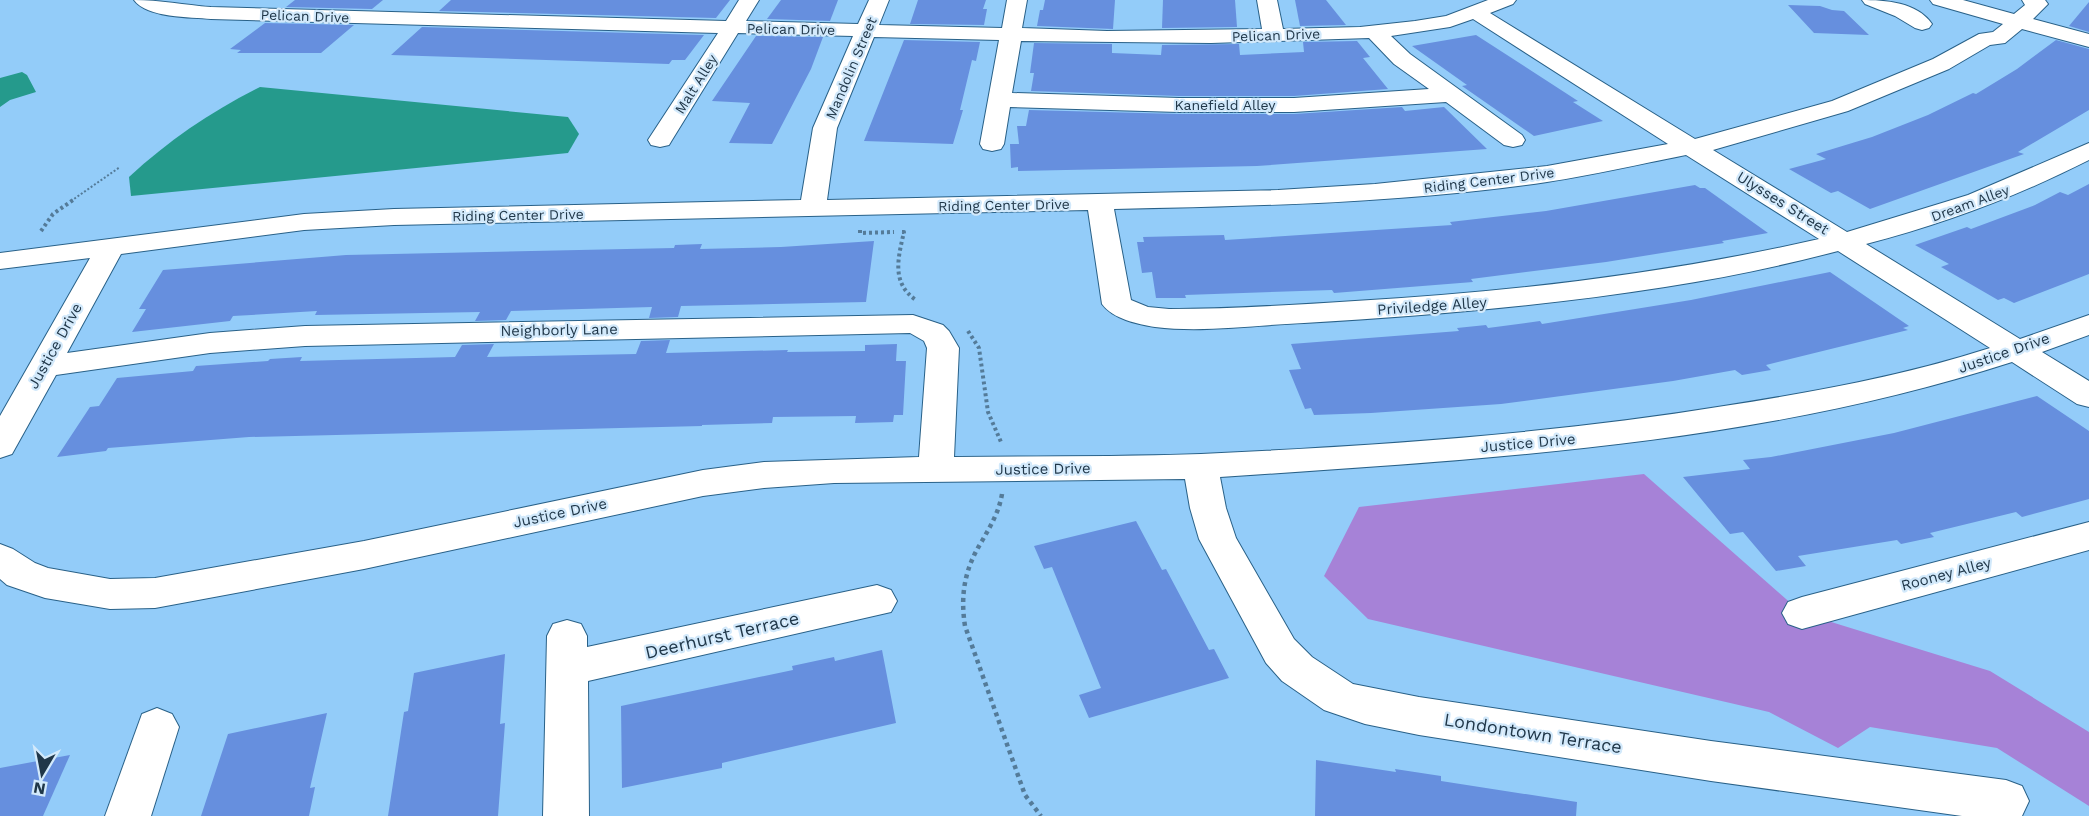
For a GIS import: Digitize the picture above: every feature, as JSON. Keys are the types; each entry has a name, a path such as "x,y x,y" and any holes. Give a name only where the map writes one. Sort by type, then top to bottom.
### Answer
{"street":[{"name":"Pelican Drive","path":"144,0 164,9 211,13 1107,37 1275,36 1374,31 1450,21 1506,0"},
{"path":"399,18 420,0"},
{"name":"Malt Alley","path":"660,140 749,0"},
{"name":"Mandolin Street","path":"813,208 825,128 879,0"},
{"path":"992,144 1017,0"},
{"path":"1267,0 1275,36"},
{"path":"1871,0 1902,12 1922,24"},
{"path":"1940,0 2089,41"},
{"name":"Riding Center Drive","path":"0,261 304,222 394,217 1278,198 1459,185 1558,172 1694,147 1774,127 1840,106 1919,74 1986,38 1998,39 2019,0"},
{"name":"Riding Center Drive","path":"2010,20 2038,4 2032,0"},
{"name":"Ulysses Street","path":"1475,12 2089,396"},
{"path":"1374,31 1402,59 1513,140"},
{"name":"Kanefield Alley","path":"1000,100 1179,105 1294,105 1451,95"},
{"name":"Dream Alley","path":"1846,243 1945,213 1998,194 2089,150"},
{"name":"Priviledge Alley","path":"1100,203 1117,304 1135,313 1165,318 1274,316 1496,301 1668,279 1846,243"},
{"name":"Justice Drive","path":"4,430 44,366 111,246"},
{"name":"Neighborly Lane","path":"44,366 210,343 305,336 913,324 929,329 940,338 943,348 936,470"},
{"name":"Justice Drive","path":"0,559 21,574 53,585 110,594 155,593 354,557 703,483 765,475 834,471 1200,466 1495,447 1623,434 1835,399 1936,376 2089,324"},
{"name":"Londontown Terrace","path":"1200,466 1208,508 1218,539 1280,651 1297,669 1318,685 1340,697 1365,706 1419,716 1711,761 2006,801"},
{"name":"Rooney Alley","path":"1802,613 2089,536"},
{"name":"Deerhurst Terrace","path":"566,816 566,652 877,601"},
{"path":"128,816 157,727"}],"path":[{"path":"41,231 53,214 120,167"},
{"path":"1003,487 998,518 976,549 963,578 961,602 965,626 1025,795 1041,816"}],"shaded area":[{"path":"22,72 27,75 36,92 10,100 0,107 0,78"},
{"path":"260,87 568,117 579,134 568,153 131,196 129,177 144,163 192,127"},
{"path":"1644,474 1802,613 1990,671 2089,732 2089,806 1997,748 1870,727 1838,748 1769,712 1368,619 1324,576 1359,507"}],"building":[{"path":"295,0 383,0 372,9 286,7"},
{"path":"451,0 730,0 716,18 439,11"},
{"path":"781,0 838,0 830,21 767,19"},
{"path":"918,0 986,0 983,9 987,9 984,25 910,24"},
{"path":"1045,0 1115,0 1113,29 1037,26 1040,10 1043,10"},
{"path":"1163,0 1235,0 1237,27 1162,28"},
{"path":"1295,0 1326,0 1346,25 1300,26"},
{"path":"2089,2 2089,32 2069,26"},
{"path":"1788,5 1820,6 1844,11 1869,35 1814,33"},
{"path":"265,23 354,25 321,53 237,53 241,50 230,49"},
{"path":"422,27 704,35 685,60 672,60 669,64 391,55"},
{"path":"1476,35 1578,101 1573,102 1603,121 1534,136 1462,86 1467,85 1412,46"},
{"path":"756,36 823,37 811,69 772,144 729,143 750,103 712,101"},
{"path":"904,40 980,42 976,61 972,60 960,110 963,110 953,144 864,141"},
{"path":"2056,40 2089,49 2089,110 2018,152 2024,154 1870,209 1838,191 1831,193 1789,169 1826,159 1816,154 1872,137 1928,115 1973,93 1976,94 2017,69"},
{"path":"1357,41 1370,57 1363,58 1388,89 1294,96 1179,96 1031,91 1034,73 1030,73 1034,43 1112,44 1112,53 1161,55 1162,45 1239,44 1240,55 1304,52 1303,42"},
{"path":"1402,107 1405,111 1444,107 1487,149 1257,166 1018,171 1018,167 1011,168 1010,144 1019,144 1017,126 1026,126 1029,110 1294,114"},
{"path":"2089,184 2089,274 2014,303 2004,298 1998,300 1941,267 1949,264 1915,245 1967,227 1971,229 2035,205 2060,192 2068,195"},
{"path":"1695,185 1705,188 1768,233 1722,241 1724,243 1606,262 1471,279 1473,282 1334,293 1332,290 1185,295 1186,298 1156,298 1152,272 1142,273 1137,242 1144,242 1143,237 1224,235 1225,240 1452,225 1450,222 1546,211"},
{"path":"874,241 866,302 681,306 678,317 649,318 652,307 511,311 506,320 475,321 480,312 315,315 317,311 233,316 230,321 132,332 146,309 139,309 163,270 346,255 674,248 675,245 702,244 700,249 781,247"},
{"path":"1830,272 1909,326 1903,328 1908,330 1766,365 1771,370 1742,375 1735,370 1673,381 1501,404 1371,413 1314,415 1311,408 1305,409 1289,370 1301,369 1291,344 1459,331 1457,328 1486,325 1488,328 1540,321 1542,324 1691,300"},
{"path":"670,340 666,353 865,351 865,345 897,344 896,361 906,361 903,415 894,415 893,422 855,423 856,416 773,417 772,423 702,426 249,437 108,448 106,451 57,457 90,407 99,406 117,378 193,371 196,366 302,357 300,361 455,357 462,345 494,344 487,357 636,354 641,341"},
{"path":"2037,396 2089,431 2089,499 2022,517 2016,512 1930,533 1934,537 1901,544 1897,540 1798,556 1806,566 1776,571 1743,532 1730,534 1683,477 1750,469 1743,460 1771,457 1894,433"},
{"path":"1136,521 1162,570 1166,569 1209,650 1214,649 1229,678 1089,718 1079,695 1101,688 1052,567 1044,569 1034,546"},
{"path":"882,650 896,723 722,763 722,768 622,788 621,706 793,670 792,666 834,657 835,661"},
{"path":"505,654 500,724 505,723 498,816 388,816 404,712 408,711 414,673"},
{"path":"327,713 310,788 315,787 309,816 201,816 228,734"},
{"path":"70,755 43,816 0,816 0,768"},
{"path":"1316,760 1441,776 1441,781 1577,802 1576,816 1315,816"}]}
